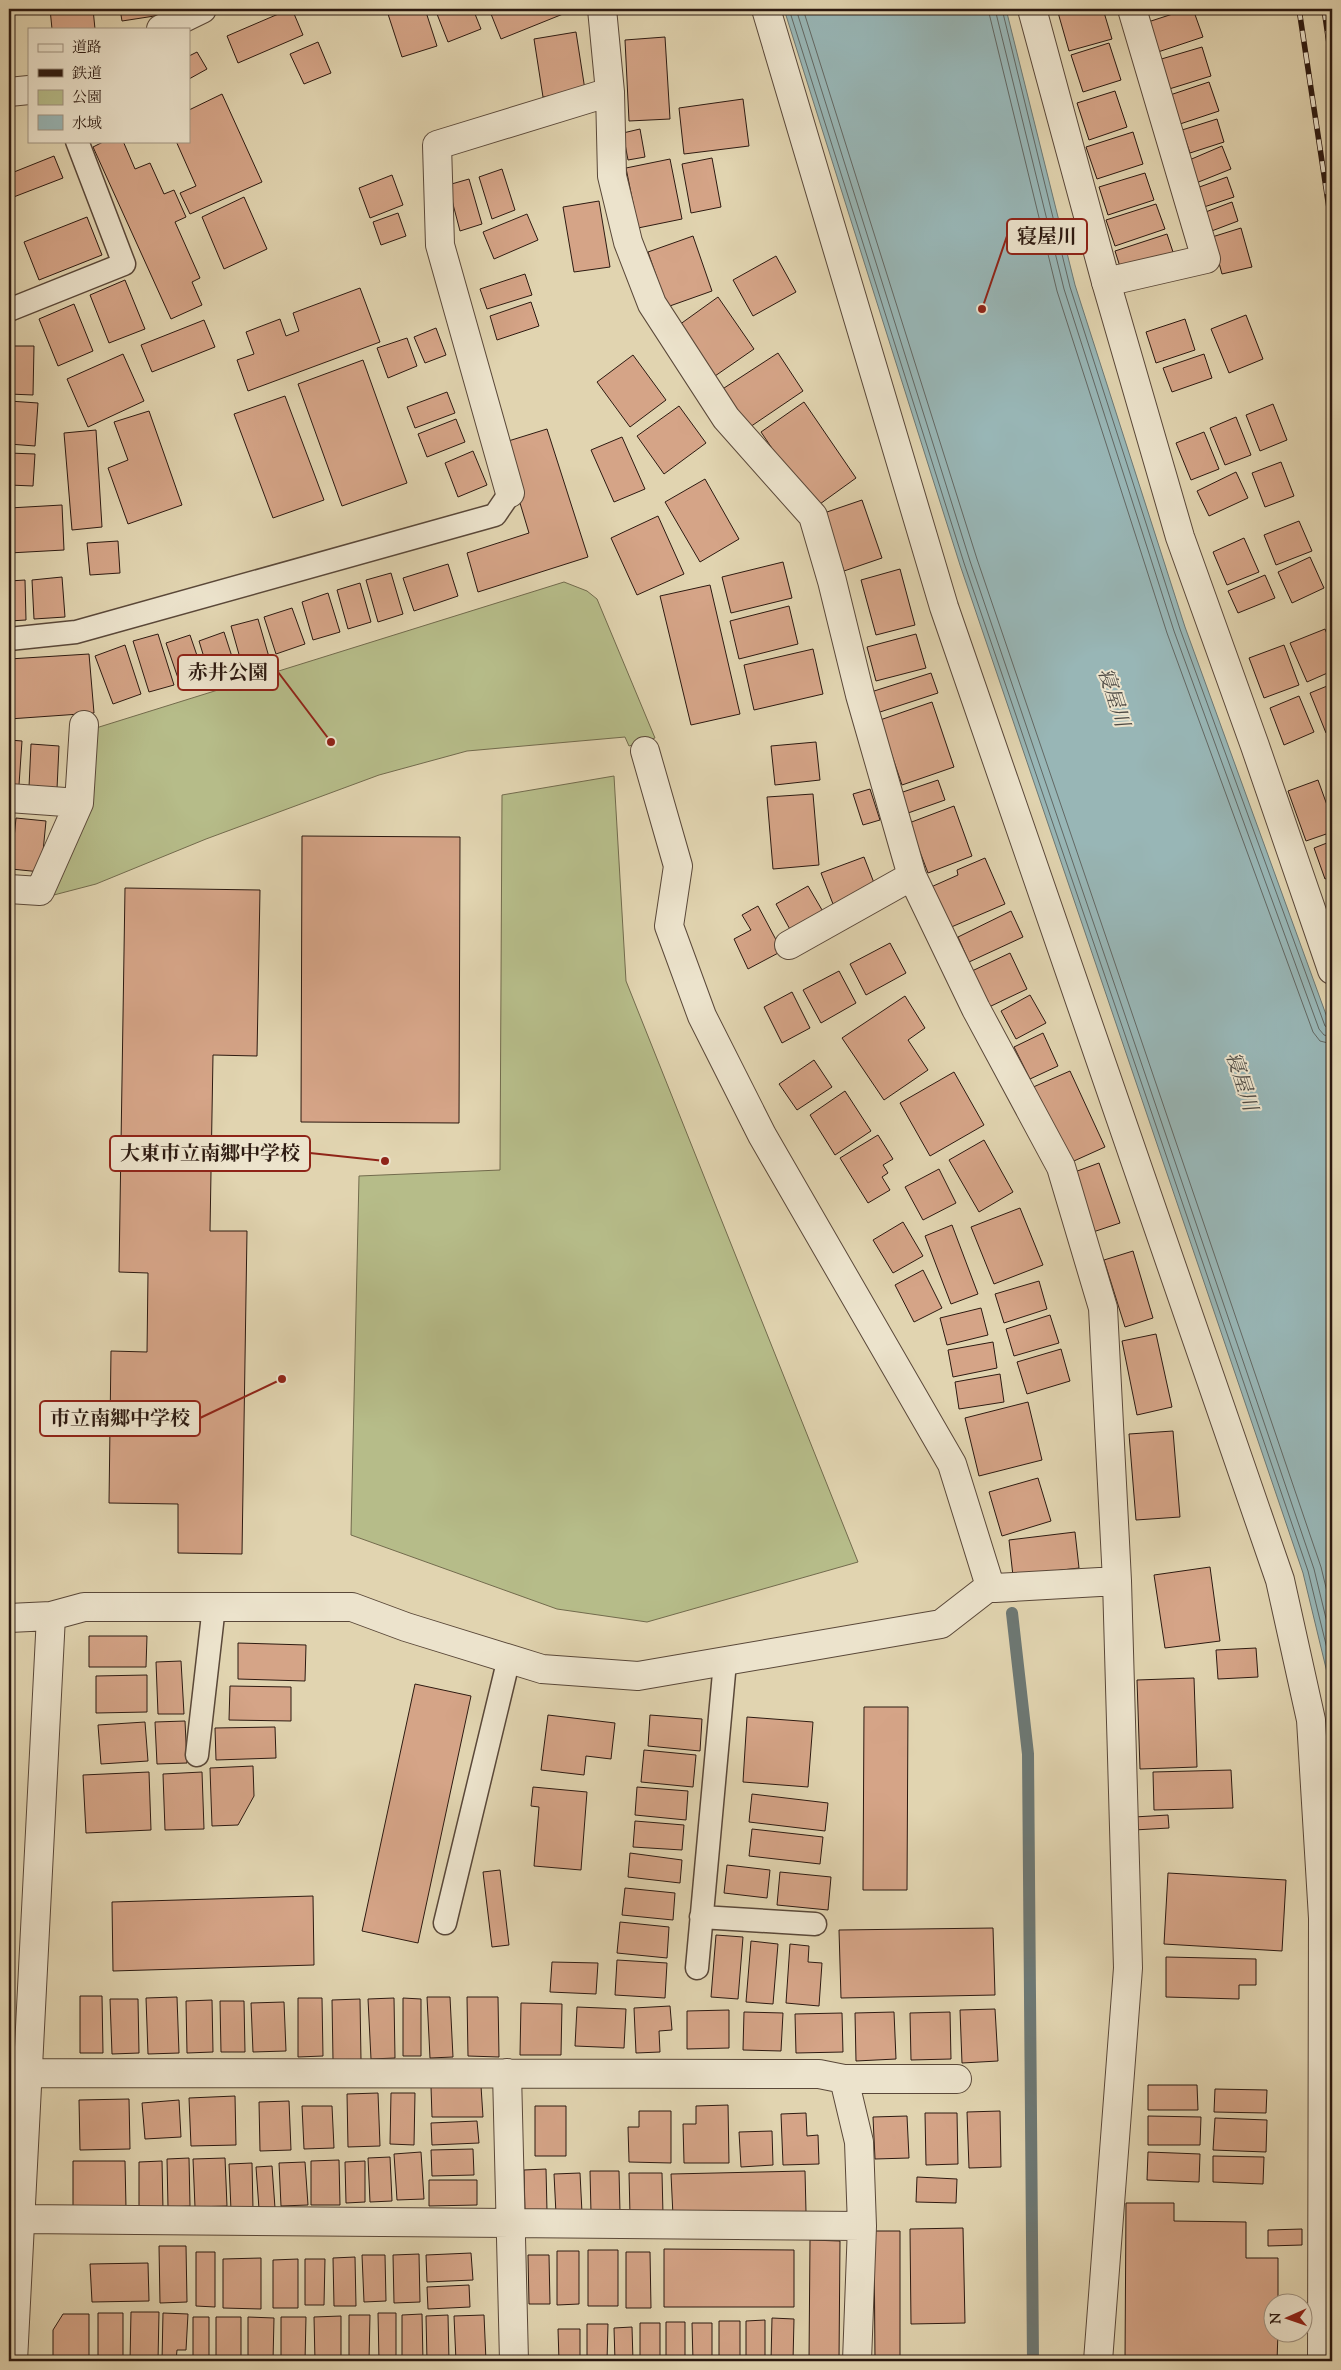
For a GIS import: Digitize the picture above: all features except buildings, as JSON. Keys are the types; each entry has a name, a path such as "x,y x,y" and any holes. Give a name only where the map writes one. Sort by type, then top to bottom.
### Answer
{"street":[{"path":"162,28 202,9"},
{"path":"602,9 610,92 612,176 628,242 652,304 726,418 812,516 832,581 860,695 912,876 976,1009 1061,1167 1103,1308 1117,1581 1128,1968 1098,2361"},
{"path":"766,9 944,607 1280,1580 1311,1720 1322,1908 1322,2361"},
{"path":"1032,9 1106,282 1180,537 1255,746 1332,970"},
{"path":"1106,282 1206,259 1132,9"},
{"path":"9,92 28,90"},
{"path":"510,493 440,245 437,145 610,92"},
{"path":"9,889 40,891 79,804 84,725"},
{"path":"646,751 678,866 669,926 702,1016 762,1135 952,1464 990,1586"},
{"path":"9,798 79,804"},
{"path":"789,945 912,876"},
{"path":"990,1586 995,1588 1117,1581"},
{"path":"9,1618 51,1616 84,1607 352,1607 406,1627 542,1668 638,1676 941,1624 990,1586"},
{"path":"13,2361 51,1616"},
{"path":"28,2073 507,2072 819,2074 844,2079 957,2079"},
{"path":"507,2072 514,2361"},
{"path":"844,2079 859,2142 862,2226 857,2361"},
{"path":"19,2219 862,2226"}],"lane":[{"path":"9,310 124,264 77,142"},
{"path":"9,639 76,632 494,515 510,493"},
{"path":"197,1755 214,1606"},
{"path":"445,1923 509,1658"},
{"path":"697,1968 726,1662"},
{"path":"701,1917 816,1924"}],"green space":[{"path":"564,582 587,591 597,599 655,738 629,746 625,737 467,751 379,775 206,839 96,884 50,896 96,728"},
{"path":"614,776 626,981 858,1562 647,1622 557,1609 351,1535 359,1176 500,1170 502,795"}],"water":[{"path":"784,9 1006,9 1075,285 1185,627 1332,1031 1332,1693 1303,1573 960,565"}],"waterway":[{"path":"1012,1613 1028,1754 1033,2361"}],"railway":[{"path":"1299,9 1332,228"},
{"path":"1324,9 1332,64"}],"place":[{"name":"寝屋川","path":"982,309"},
{"name":"赤井公園","path":"331,742"},
{"name":"大東市立南郷中学校","path":"385,1161"},
{"name":"市立南郷中学校","path":"282,1379"}]}
